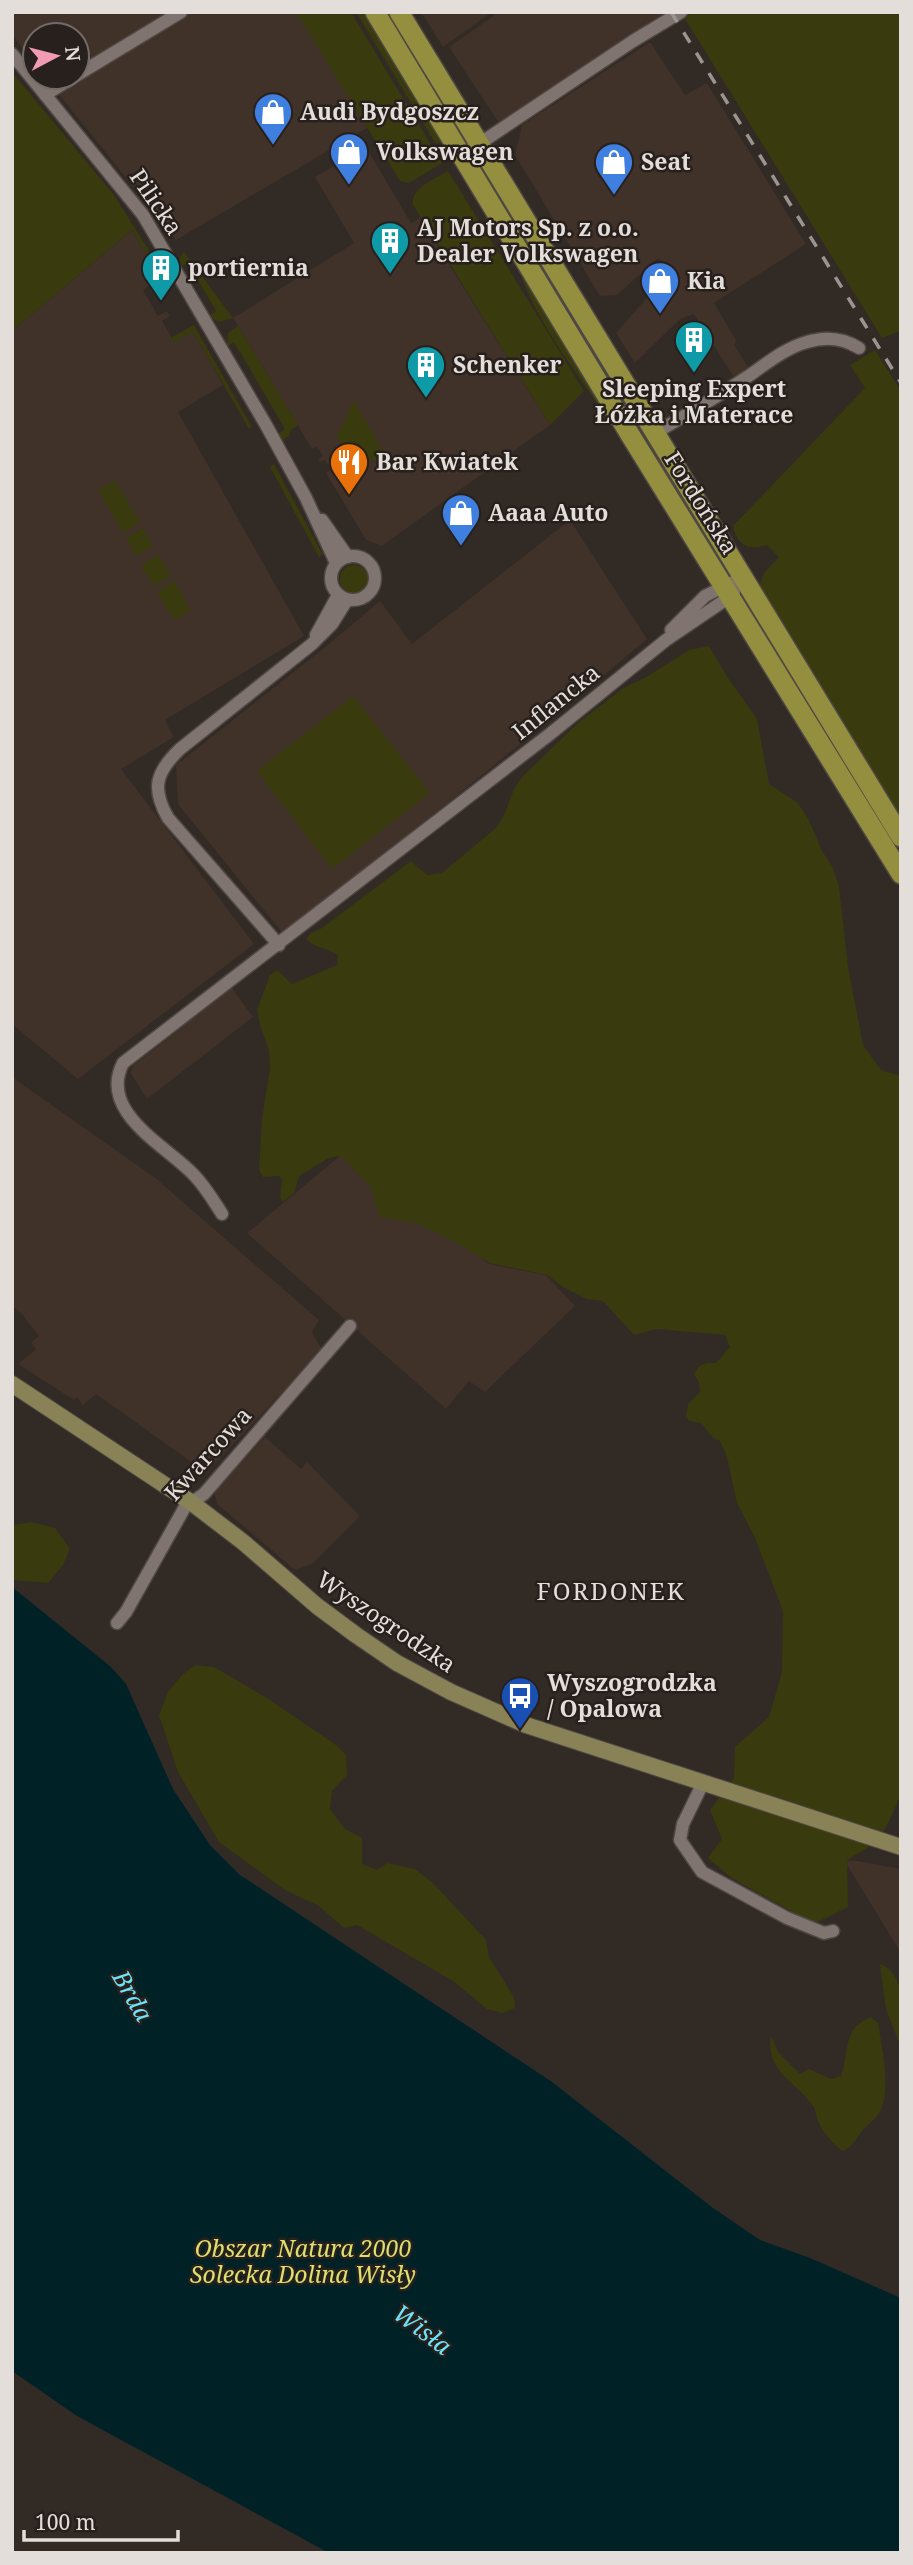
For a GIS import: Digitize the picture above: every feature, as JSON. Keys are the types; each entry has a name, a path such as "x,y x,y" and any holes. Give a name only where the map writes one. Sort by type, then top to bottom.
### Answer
{"main road":[{"name":"Fordońska","path":"375,12 901,874"},
{"name":"Fordońska","path":"399,12 901,837"}],"street":[{"path":"91,67 181,12"},
{"path":"461,156 681,12"},
{"name":"Pilicka","path":"12,54 143,215 342,560"},
{"path":"46,95 52,91"},
{"path":"655,433 788,350 808,341 828,338 848,341 859,348"},
{"path":"358,557 367,561 375,578 374,585 365,597 343,597 331,583 332,569 342,560 358,557"},
{"path":"705,596 709,561"},
{"path":"727,591 743,577"},
{"name":"Inflancka","path":"666,640 673,627 705,596 727,591"},
{"name":"Inflancka","path":"222,1214 192,1172 128,1115 118,1091 118,1072 130,1056 279,945 727,591"},
{"path":"279,945 168,818 159,803 157,788 164,766 180,749 312,645 332,624 343,597"},
{"name":"Kwarcowa","path":"117,1623 126,1612 185,1507 204,1494 346,1326"},
{"name":"Wyszogrodzka","path":"12,1384 192,1503 336,1620 423,1678 512,1720 901,1847"},
{"path":"703,1783 683,1825 680,1840 702,1872 787,1917 824,1933 833,1931"}],"shaded area":[{"path":"12,12 303,12 372,125 176,240 56,91 91,91 91,21 21,21 21,46 12,35"},
{"path":"296,12 351,12 442,163 409,183 400,181"},
{"path":"356,12 370,12 444,141 436,144"},
{"path":"421,12 492,12 443,47"},
{"path":"499,12 664,12 668,19 501,126 449,47"},
{"path":"690,12 901,12 901,331 882,338 684,17"},
{"path":"650,42 685,95 707,83 806,244 714,303 736,340 734,345 750,370 735,379 694,314 680,319 635,363 616,333 673,268 658,258 617,295 600,296 515,155 522,125"},
{"path":"12,72 21,83 21,91 28,91 114,195 165,276 161,278 132,230 12,331"},
{"path":"366,147 411,223 420,218 550,425 382,546 366,540 326,473 331,470 325,460 320,462 318,459 323,456 317,446 312,449 233,318 354,243 315,177"},
{"path":"476,156 720,550 715,553 673,485 632,427 473,158"},
{"path":"448,171 584,391 550,425 413,205 413,199 419,189"},
{"path":"132,230 161,278 143,290 158,316 167,311 170,316 162,321 174,341 193,331 223,385 178,412 304,636 165,720 174,737 121,769 254,944 78,1079 12,1024 12,331"},
{"path":"184,252 233,318 218,322 209,316 216,311 188,263 181,266 180,259"},
{"path":"521,276 536,291 618,427 615,431 540,317"},
{"path":"194,325 252,427 249,429 193,332 174,342 172,337"},
{"path":"238,326 298,425 281,441 278,434 285,429 234,342 227,346 228,333"},
{"path":"875,350 901,391 901,827 759,586 764,573 779,557 767,545 744,545 737,538 733,526 865,388 850,365"},
{"path":"354,401 389,461 348,459 337,435"},
{"path":"274,464 323,555 319,557 270,467"},
{"path":"115,480 140,523 123,533 98,490"},
{"path":"570,520 647,639 284,935 178,804 176,765 380,601 412,644"},
{"path":"143,528 153,546 136,556 126,538"},
{"path":"159,555 171,576 154,586 141,565"},
{"path":"354,565 364,569 368,579 364,589 354,593 344,589 340,579 344,569"},
{"path":"174,581 191,611 176,619 171,616 157,592"},
{"path":"709,646 757,719 769,784 798,803 832,866 839,886 848,967 863,1045 881,1070 901,1076 901,1794 882,1833 869,1846 847,1860 848,1907 814,1924 730,1877 708,1858 722,1839 710,1810 734,1778 735,1747 769,1717 782,1672 783,1611 755,1538 737,1503 727,1457 720,1441 713,1438 701,1423 689,1421 686,1415 688,1404 700,1392 699,1382 694,1375 698,1367 706,1363 716,1363 730,1347 725,1335 657,1329 634,1335 603,1301 587,1299 547,1275 490,1263 419,1224 380,1217 370,1186 341,1156 329,1158 299,1176 294,1193 283,1202 280,1198 280,1176 263,1177 259,1170 262,1119 270,1069 269,1050 257,1010 270,975 277,970 292,984 337,965 338,956 306,939 311,933 322,928 411,861 427,875 442,873 497,827 514,789 523,776 578,723 622,689 689,650"},
{"path":"353,696 430,793 332,869 257,771"},
{"path":"232,988 253,1017 147,1099 130,1072 134,1065"},
{"path":"12,1077 154,1177 319,1320 312,1332 322,1350 203,1473 193,1463 96,1394 83,1405 77,1397 74,1400 18,1364 36,1349 31,1343 39,1336 12,1306"},
{"path":"347,1150 489,1264 546,1275 575,1306 485,1392 469,1381 446,1409 247,1233"},
{"path":"265,1437 301,1469 307,1462 360,1516 312,1564 295,1570 217,1504 214,1492"},
{"path":"31,1522 55,1528 70,1549 63,1565 48,1583 12,1580 12,1525"},
{"path":"195,1665 214,1667 267,1698 336,1745 346,1755 347,1775 332,1791 330,1809 345,1829 362,1838 362,1864 377,1870 387,1863 415,1869 433,1883 486,1940 489,1957 514,1997 515,2008 502,2013 487,2009 453,1981 357,1925 344,1928 319,1906 285,1890 219,1842 178,1772 159,1715 168,1692 182,1675"},
{"path":"844,1860 901,1869 901,1953"},
{"path":"880,1964 890,1970 900,1989 901,2048 886,2009"},
{"path":"871,2017 878,2023 882,2045 885,2084 882,2107 851,2146 842,2151 823,2130 813,2106 777,2067 770,2048 771,2035 778,2052 800,2074 809,2069 831,2079 841,2076 848,2042 855,2028"}],"water":[{"name":"Obszar Natura 2000 Solecka Dolina Wisły","path":"12,1587 111,1667 126,1684 173,1789 210,1845 240,1875 552,2082 713,2208 760,2240 810,2258 901,2298 901,2553 329,2553 77,2416 12,2371"}],"railway":[{"path":"671,12 901,383"}],"place":[{"name":"Audi Bydgoszcz","path":"273,146"},
{"name":"Volkswagen","path":"349,186"},
{"name":"Seat","path":"614,196"},
{"name":"AJ Motors Sp. z o.o. Dealer Volkswagen","path":"390,275"},
{"name":"portiernia","path":"161,302"},
{"name":"Kia","path":"660,315"},
{"name":"Sleeping Expert Łóżka i Materace","path":"694,374"},
{"name":"Schenker","path":"426,399"},
{"name":"Bar Kwiatek","path":"349,496"},
{"name":"Aaaa Auto","path":"461,547"},
{"name":"Wyszogrodzka / Opalowa","path":"520,1730"}],"district":[{"name":"FORDONEK","path":"611,1592"}],"water label":[{"name":"Brda","path":"132,1996"},
{"name":"Wisła","path":"422,2330"}]}
